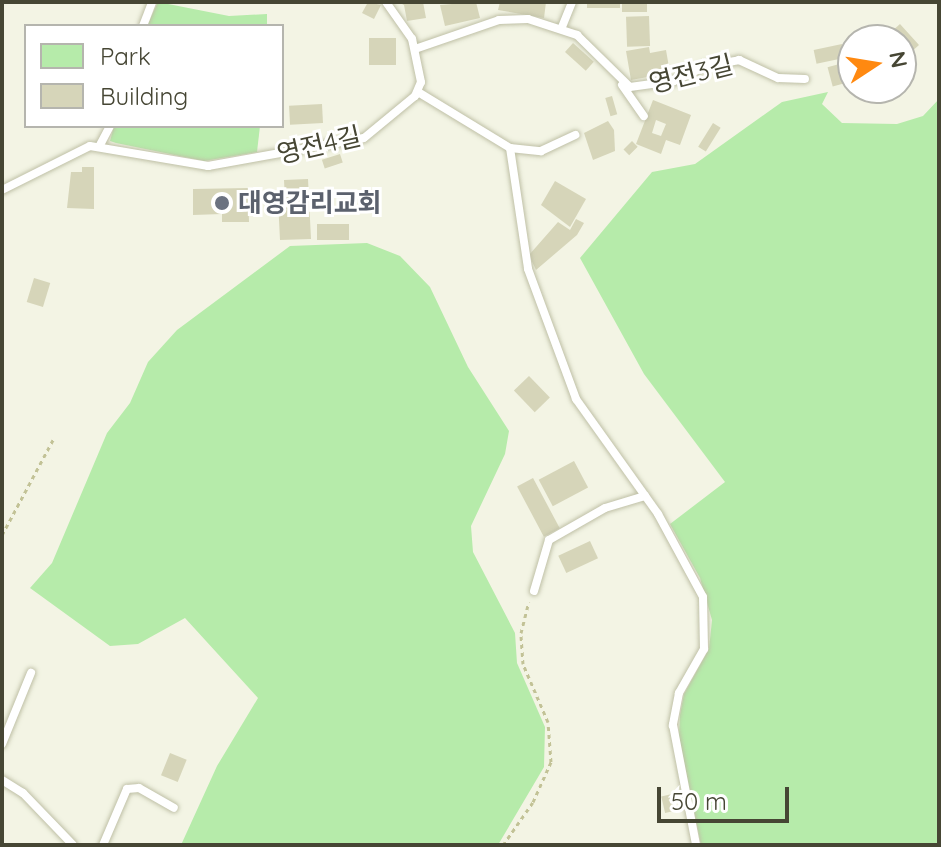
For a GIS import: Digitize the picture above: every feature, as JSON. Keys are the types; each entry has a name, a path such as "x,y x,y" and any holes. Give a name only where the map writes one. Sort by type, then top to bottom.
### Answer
{"lane":[{"path":"144,24 152,2"},
{"path":"386,2 415,49 421,69 418,92 510,148 541,151 575,135"},
{"path":"562,27 572,2"},
{"name":"영전3길","path":"415,49 499,20 528,19 562,27 596,48 644,116"},
{"name":"영전3길","path":"622,84 642,87 674,81 706,66 739,60 778,78 805,79"},
{"name":"영전4길","path":"100,145 193,166 224,165 364,138 418,92"},
{"path":"2,190 80,148 100,145 109,128"},
{"path":"510,148 525,256 576,399 645,496 695,577 706,617 704,649 679,693 673,725 696,845"},
{"path":"534,591 549,540 605,508 645,496"},
{"path":"2,744 31,673"},
{"path":"2,780 23,793 73,845"},
{"path":"103,845 127,789 139,788 174,808"}],"path":[{"path":"2,535 53,440"},
{"path":"503,845 533,802 551,762 548,722 523,664 521,633 534,591"}],"green space":[{"path":"158,2 229,16 267,14 267,24 148,24"},
{"path":"828,92 822,104 842,123 897,124 923,116 939,99 939,845 701,845 679,737 680,715 684,694 709,649 712,620 700,578 670,524 725,482 644,374 580,258 652,172 695,164 782,102"},
{"path":"113,128 260,128 257,152 204,161 110,141"},
{"path":"367,243 400,256 430,287 468,367 509,431 505,454 471,526 473,552 515,633 517,663 545,727 544,767 498,845 181,845 217,766 258,698 185,618 138,644 110,646 30,588 52,563 107,433 130,403 148,362 177,330 290,246"}],"building":[{"path":"368,2 381,5 374,19 362,13"},
{"path":"398,2 423,2 426,18 407,21 404,5"},
{"path":"476,2 480,18 445,26 440,5"},
{"path":"500,2 546,2 544,18 498,10"},
{"path":"587,2 620,2 620,8 587,8"},
{"path":"622,2 647,2 647,12 622,12"},
{"path":"649,16 650,46 627,47 626,17"},
{"path":"369,38 396,38 396,65 369,65"},
{"path":"573,43 594,62 586,71 565,52"},
{"path":"837,45 837,59 817,64 814,50"},
{"path":"649,47 650,53 666,50 670,73 631,80 626,51"},
{"path":"837,65 837,85 833,86 828,67"},
{"path":"612,96 617,114 611,116 605,98"},
{"path":"653,100 691,115 680,145 666,140 661,154 636,144","holes":["656,120 666,124 661,136 652,133"]},
{"path":"322,104 323,123 290,125 289,106"},
{"path":"608,121 614,130 615,151 593,160 584,133"},
{"path":"713,123 721,128 706,152 698,147"},
{"path":"632,141 638,147 629,155 624,149"},
{"path":"340,154 343,163 325,168 322,160"},
{"path":"82,167 94,167 94,209 67,208 71,172 82,172"},
{"path":"308,179 311,239 280,240 278,200 285,200 284,180"},
{"path":"555,181 586,199 570,227 541,205"},
{"path":"248,188 249,222 222,222 222,214 193,215 193,189"},
{"path":"576,219 584,223 577,235 536,270 529,255 558,222 570,230"},
{"path":"317,224 349,224 349,240 317,240"},
{"path":"34,278 50,283 43,307 27,302"},
{"path":"529,376 550,398 535,412 514,391"},
{"path":"574,461 588,487 553,506 539,480"},
{"path":"533,478 560,528 544,537 517,486"},
{"path":"590,541 598,558 566,573 558,556"},
{"path":"170,753 187,760 178,782 161,775"},
{"path":"672,794 676,811 665,813 661,796"}],"place":[{"name":"대영감리교회","path":"222,203"}]}
